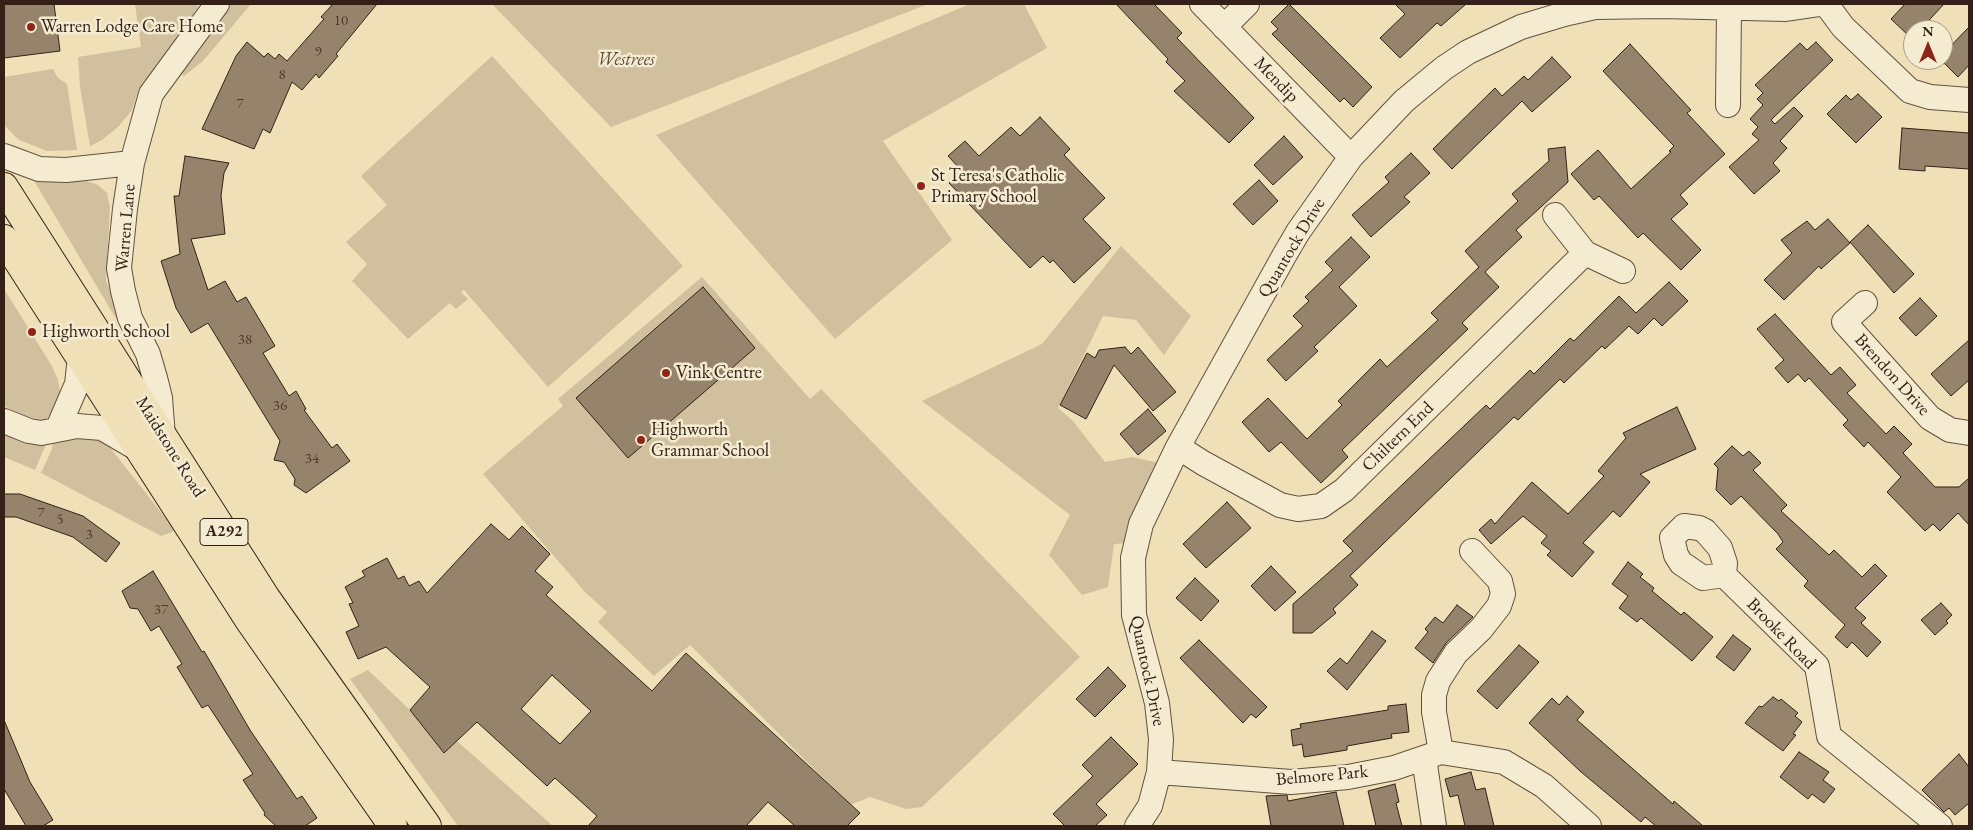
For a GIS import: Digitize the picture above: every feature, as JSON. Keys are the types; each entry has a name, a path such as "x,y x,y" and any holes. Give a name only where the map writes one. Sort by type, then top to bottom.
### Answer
{"main road":[{"name":"Maidstone Road","path":"4,187 266,598 427,826"},
{"name":"Maidstone Road","path":"4,239 249,620 393,826"}],"street":[{"name":"Warren Lane","path":"164,437 160,398 148,354 130,318 119,268 132,163 151,94 217,4"},
{"name":"Mendip","path":"1202,4 1351,157"},
{"path":"1224,27 1247,4"},
{"name":"Quantock Drive","path":"1137,826 1150,806 1159,772 1161,721 1134,616 1133,558 1141,524 1178,447 1298,232 1351,157 1404,101 1444,68 1468,52 1506,33 1564,14 1595,7 1662,5 1786,10 1820,4"},
{"path":"1826,4 1843,26 1910,91 1930,97 1969,100"},
{"path":"1728,104 1729,8"},
{"name":"Warren Lane","path":"4,156 39,170 66,170 132,163"},
{"path":"1555,215 1585,253 1623,271"},
{"name":"Chiltern End","path":"1178,447 1203,463 1280,505 1298,509 1321,506 1344,490 1585,253"},
{"name":"Brendon Drive","path":"1865,303 1844,322 1930,418 1950,430 1969,433"},
{"path":"58,428 77,384 80,357"},
{"path":"4,421 29,431 40,433 58,428 89,426 102,428 138,449"},
{"path":"1434,826 1432,755 1434,695 1438,682 1456,653 1481,629 1499,606 1503,594 1500,581 1472,551"},
{"name":"Brooke Road","path":"1724,575 1817,666 1829,736 1940,826"},
{"name":"Belmore Park","path":"1159,772 1291,782 1348,777 1394,768 1432,755 1504,762 1544,786 1589,826"}],"green space":[{"path":"135,4 197,4 198,8 138,91 132,110 119,126 102,140 90,146 80,87 78,57 141,47"},
{"path":"231,4 251,4 203,61 184,76 180,72"},
{"name":"Westrees","path":"492,4 928,4 611,127"},
{"path":"970,4 1024,4 1047,48 883,141 952,240 835,339 656,135"},
{"path":"492,56 683,266 548,387 464,290 461,292 468,299 456,309 450,303 408,339 352,281 367,264 346,242 387,205 361,176"},
{"path":"53,69 58,78 67,84 77,150 47,151 19,140 4,125 4,77"},
{"path":"77,178 98,185 107,193 110,207 106,281 140,359 33,179"},
{"path":"1121,246 1191,316 1164,355 1136,320 1103,316 1058,408 1073,421 1105,462 1132,457 1160,463 1129,543 1114,544 1108,587 1082,595 1049,555 1070,515 922,401 1042,344"},
{"path":"702,277 810,399 821,389 1080,657 922,807 906,809 870,797 850,805 690,645 654,676 598,622 607,612 585,592 483,474 563,406 558,399"},
{"path":"4,289 52,366 58,380 61,396 57,406 46,419 39,420 18,414 4,406"},
{"path":"4,430 24,442 47,442 35,470 4,457"},
{"path":"72,435 105,441 174,529 172,532 161,536 41,473 52,449 53,442"},
{"path":"368,670 410,710 444,752 457,741 553,826 458,826 350,679"}],"building":[{"name":"Warren Lodge Care Home","path":"4,4 54,4 60,51 4,58"},
{"path":"333,4 377,4 319,78 316,74 302,90 292,82 270,133 263,129 254,149 202,129 236,56 247,42 264,57 268,53 275,59 279,54 287,61 324,19 321,17"},
{"path":"1116,4 1154,4 1182,33 1177,38 1254,118 1229,143 1174,91 1185,81 1166,62 1168,59"},
{"path":"1289,4 1372,87 1353,107 1344,98 1340,102 1272,34 1278,29 1271,22"},
{"path":"1395,4 1466,4 1441,26 1437,23 1400,58 1380,38 1405,14"},
{"path":"1905,4 1944,4 1929,20 1903,20 1903,30 1891,19"},
{"path":"1969,27 1969,65 1958,77 1951,70 1953,70 1953,44"},
{"path":"1816,42 1833,60 1771,120 1775,124 1794,107 1803,116 1780,141 1787,148 1773,163 1780,171 1754,194 1729,167 1759,140 1752,134 1758,127 1750,119 1763,105 1757,99 1763,93 1755,85 1800,43 1807,50"},
{"path":"1630,44 1691,110 1687,113 1725,154 1680,195 1688,204 1671,219 1701,250 1681,270 1643,233 1638,238 1599,196 1594,200 1571,174 1598,150 1631,189 1671,152 1669,151 1674,146 1603,71"},
{"path":"1552,57 1571,77 1532,112 1522,101 1452,169 1433,149 1495,88 1502,96 1524,76 1528,80"},
{"path":"1858,94 1882,117 1856,143 1827,114 1846,95 1851,100"},
{"path":"1040,117 1070,149 1064,155 1105,198 1083,219 1111,248 1074,283 1053,260 1050,263 1043,256 1030,268 949,183 962,171 948,156 965,141 979,156 1011,127 1020,136"},
{"path":"1902,128 1969,133 1969,169 1925,166 1925,171 1899,169"},
{"path":"1284,136 1303,157 1273,185 1254,165"},
{"path":"1565,147 1568,182 1516,230 1522,237 1485,272 1499,287 1462,323 1468,329 1342,450 1348,457 1321,483 1281,442 1269,452 1242,422 1268,398 1307,439 1342,405 1338,401 1380,359 1387,367 1438,320 1431,313 1479,267 1465,251 1518,201 1512,194 1549,161 1548,149"},
{"path":"1411,153 1430,173 1404,197 1410,202 1371,237 1352,215 1389,182 1385,177"},
{"path":"185,156 229,163 224,173 221,196 225,234 191,239 208,290 225,281 237,302 246,297 275,346 263,353 289,396 296,391 306,409 304,410 332,448 337,444 350,461 306,493 294,485 295,479 284,462 274,460 280,441 208,323 191,333 176,308 161,261 180,254 174,196 179,196"},
{"path":"1259,180 1278,201 1253,225 1233,204"},
{"path":"1828,219 1850,243 1821,269 1819,266 1784,300 1764,280 1792,253 1781,240 1807,221 1815,230"},
{"path":"1868,225 1914,274 1894,293 1850,242"},
{"path":"1351,237 1370,257 1339,287 1357,306 1314,347 1318,351 1286,381 1267,360 1303,326 1293,316 1309,301 1305,297 1333,270 1325,262"},
{"path":"1669,282 1688,301 1662,326 1654,318 1638,334 1629,326 1605,349 1602,346 1564,383 1560,379 1518,420 1514,417 1350,576 1358,585 1333,609 1336,613 1312,633 1293,633 1293,604 1353,551 1343,541 1486,405 1490,409 1530,370 1534,374 1570,338 1574,341 1619,296 1636,313"},
{"name":"Vink Centre","path":"703,287 755,348 628,458 576,398"},
{"path":"1920,298 1937,316 1916,336 1899,318"},
{"path":"1775,314 1831,375 1840,367 1856,385 1847,393 1886,434 1894,426 1912,444 1903,453 1935,487 1959,487 1969,478 1969,525 1958,513 1940,531 1933,524 1925,531 1887,492 1901,477 1868,442 1864,447 1843,425 1848,420 1809,378 1805,382 1798,374 1788,383 1775,368 1784,360 1757,329"},
{"path":"1969,340 1969,380 1951,396 1931,374"},
{"path":"1125,347 1131,354 1138,347 1176,392 1153,411 1114,365 1086,419 1060,405 1087,353 1095,358 1099,350"},
{"path":"1677,407 1696,449 1640,474 1650,482 1620,517 1613,511 1583,543 1594,552 1572,577 1547,555 1551,551 1541,543 1547,536 1523,516 1491,544 1479,530 1491,519 1495,524 1532,482 1568,514 1604,476 1598,471 1626,438 1623,433"},
{"path":"1148,409 1166,431 1138,455 1120,434"},
{"path":"1732,446 1743,456 1749,451 1761,463 1753,470 1787,505 1781,511 1829,555 1834,550 1862,577 1875,564 1887,576 1855,608 1866,618 1861,623 1881,642 1867,657 1852,642 1847,648 1835,637 1845,625 1804,586 1808,581 1776,549 1783,542 1778,534 1741,496 1731,505 1716,490 1718,468 1714,464"},
{"path":"4,494 20,494 83,516 120,543 106,562 73,537 16,517 4,517"},
{"path":"1227,502 1251,528 1206,568 1183,544"},
{"path":"491,524 509,540 522,526 550,554 535,571 553,587 546,595 652,691 686,653 860,813 847,826 795,826 768,802 746,826 588,826 597,816 555,778 547,786 477,722 444,753 410,710 430,687 386,647 358,659 346,632 359,626 349,604 353,603 345,587 365,576 362,571 387,558 398,579 404,576 409,586 419,581 427,593","holes":["552,675 591,711 560,744 521,709"]},
{"path":"1628,562 1643,574 1640,577 1654,588 1652,591 1681,615 1684,612 1713,637 1692,661 1641,618 1637,622 1619,608 1628,596 1612,584"},
{"path":"1271,566 1296,592 1275,611 1251,586"},
{"path":"153,571 202,652 204,651 250,730 297,799 302,796 317,818 305,826 276,826 264,815 265,813 243,780 253,774 208,705 202,708 177,667 182,664 159,626 151,631 138,609 130,608 122,591"},
{"path":"1195,578 1219,601 1201,621 1176,598"},
{"path":"1941,603 1952,615 1946,621 1948,623 1935,635 1921,620"},
{"path":"1457,605 1473,617 1446,643 1433,663 1415,648 1428,632 1425,629 1435,617 1443,623"},
{"path":"1372,631 1386,641 1347,690 1327,671 1340,658 1347,664"},
{"path":"1733,635 1751,649 1734,671 1716,657"},
{"path":"1199,640 1267,707 1256,718 1251,714 1243,723 1180,658"},
{"path":"1519,645 1539,662 1497,709 1477,691"},
{"path":"1108,667 1126,686 1095,717 1076,699"},
{"path":"1567,696 1584,712 1577,720 1673,804 1674,801 1703,826 1656,826 1645,817 1641,822 1580,771 1529,723 1552,698 1559,705"},
{"path":"1773,697 1779,701 1781,699 1798,713 1795,716 1802,722 1793,734 1796,735 1783,751 1745,723 1759,706 1762,707"},
{"path":"1406,704 1409,732 1391,734 1392,738 1347,746 1347,750 1304,757 1302,744 1293,746 1291,730 1301,728 1300,724 1388,710 1388,706"},
{"path":"4,720 30,782 53,820 43,826 26,826 4,789"},
{"path":"1111,737 1138,764 1096,804 1107,815 1095,826 1065,826 1053,814 1093,776 1082,765"},
{"path":"1799,752 1829,772 1823,780 1835,789 1824,803 1812,794 1808,799 1780,777"},
{"path":"1959,754 1969,767 1969,803 1955,815 1949,808 1944,812 1922,790"},
{"path":"1471,772 1476,790 1485,788 1494,826 1465,826 1458,795 1450,797 1445,779"},
{"path":"1395,784 1399,802 1396,803 1402,826 1376,826 1368,791"},
{"path":"1336,792 1344,826 1271,826 1266,796 1287,795 1288,801"}],"place":[{"name":"Warren Lodge Care Home","path":"31,27"},
{"name":"St Teresa's Catholic Primary School","path":"921,186"},
{"name":"Highworth School","path":"32,332"},
{"name":"Vink Centre","path":"666,373"},
{"name":"Highworth Grammar School","path":"641,440"}]}
